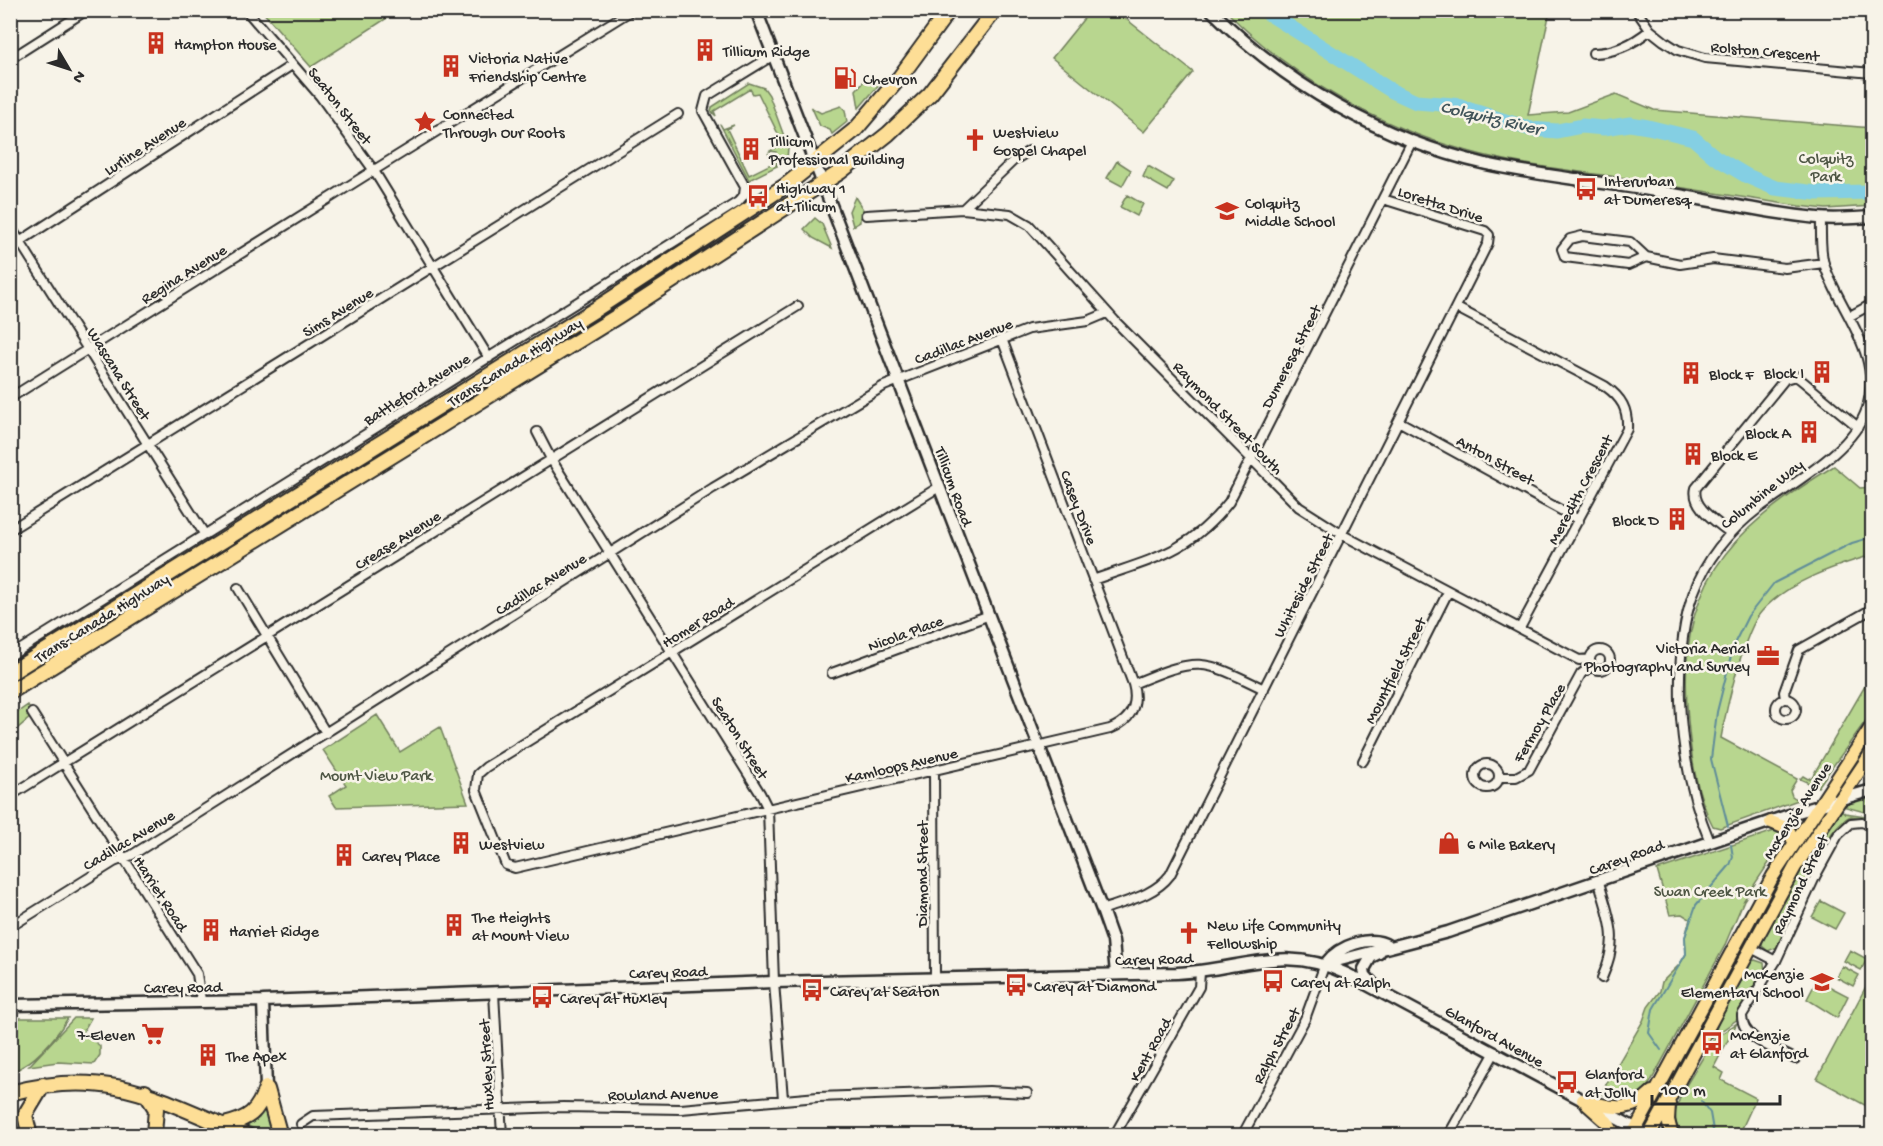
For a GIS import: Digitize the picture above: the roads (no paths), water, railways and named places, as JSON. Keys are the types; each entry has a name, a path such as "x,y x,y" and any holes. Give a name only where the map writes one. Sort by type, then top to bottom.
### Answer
{"highway":[{"name":"Trans-Canada Highway","path":"10,673 697,245 817,163 856,129 949,10"},
{"name":"Trans-Canada Highway","path":"10,692 618,316 824,183 863,155 909,116 930,94 995,10"},
{"path":"10,1093 43,1085 69,1082 106,1083 145,1092 200,1115 226,1130 248,1136"},
{"path":"30,1136 25,1115 43,1085"},
{"path":"226,1130 253,1115 260,1106 266,1088"},
{"path":"266,1088 280,1136"},
{"path":"145,1092 156,1109 154,1134"}],"main road":[{"name":"Tillicum Road","path":"756,10 772,56 817,163 900,379 987,616 1102,910 1113,941 1116,974"},
{"path":"1211,10 1289,75 1332,103 1412,141 1464,158 1519,170 1821,218 1872,218"},
{"path":"1220,10 1260,52"},
{"name":"McKenzie Avenue","path":"1634,1132 1794,842 1872,726"},
{"path":"1849,793 1846,777 1854,762 1857,749"},
{"name":"McKenzie Avenue","path":"1649,1135 1795,867 1849,793 1872,752"},
{"name":"Carey Road","path":"10,1005 201,1000 263,1001 774,982 1200,972 1275,959 1302,958 1325,964 1336,952 1350,945 1381,941 1389,946 1448,932 1816,808 1849,793 1872,790"},
{"path":"1770,822 1784,826 1791,832 1794,842"},
{"path":"1381,991 1367,978 1364,969 1371,957 1389,946"},
{"name":"Glanford Avenue","path":"1325,964 1495,1052 1583,1100 1634,1132 1649,1135"},
{"path":"263,1001 266,1088"},
{"path":"1583,1100 1623,1109 1644,1100 1660,1085"},
{"path":"1671,1095 1668,1113 1672,1136"},
{"path":"1583,1100 1607,1122 1615,1136"}],"street":[{"path":"10,59 74,14 87,10"},
{"name":"Seaton Street","path":"246,10 320,96 372,169 431,265"},
{"name":"Regina Avenue","path":"10,398 372,169 632,10"},
{"name":"Rolston Crescent","path":"1636,10 1650,30 1678,50 1705,58 1872,73"},
{"path":"1593,53 1610,53 1638,40 1650,30"},
{"name":"Battleford Avenue","path":"10,656 738,202 744,195 744,187 703,111 704,101 707,96 772,56"},
{"name":"Lurline Avenue","path":"10,248 292,65"},
{"name":"Sims Avenue","path":"10,530 431,265 678,114"},
{"name":"Dumeresq Street","path":"1093,580 1192,541 1210,525 1229,502 1412,141"},
{"path":"963,209 1013,161 1029,151"},
{"name":"Loretta Drive","path":"1383,199 1485,231 1490,235"},
{"name":"Raymond Street South","path":"866,215 963,209 1010,214 1029,225 1107,313 1299,507 1343,535 1448,592 1579,660 1590,662"},
{"name":"Columbine Way","path":"1710,842 1694,797 1684,746 1680,690 1681,634 1696,586 1706,566 1730,533 1843,445 1858,427 1868,407 1872,385 1868,353 1824,263 1821,218"},
{"name":"Wascana Street","path":"10,226 205,535"},
{"name":"Whiteside Street","path":"1102,910 1147,894 1161,886 1170,875 1400,422 1490,235"},
{"path":"1646,257 1628,265 1565,257 1562,249 1570,239 1582,236 1630,243 1646,257 1680,264 1713,259 1770,268 1824,263"},
{"path":"431,265 489,358"},
{"path":"1850,316 1872,304"},
{"name":"Crease Avenue","path":"10,796 798,306"},
{"name":"Meredith Crescent","path":"1456,308 1605,386 1622,401 1627,411 1627,429 1520,628"},
{"name":"Cadillac Avenue","path":"10,927 132,855 611,555 713,488 884,386 1029,329 1088,321 1107,313"},
{"name":"Casey Drive","path":"1002,339 1133,684"},
{"path":"1730,533 1699,505 1694,496 1696,488 1785,379 1790,376 1800,379 1858,427"},
{"name":"Anton Street","path":"1400,422 1579,520"},
{"name":"Seaton Street","path":"537,432 551,459 672,651 768,810 774,982 783,1099"},
{"name":"Homer Road","path":"506,865 475,783 478,774 486,767 939,487"},
{"path":"238,588 326,733"},
{"name":"Mountfield Street","path":"1363,761 1448,592"},
{"path":"1785,699 1784,692 1798,650 1872,609"},
{"name":"Nicola Place","path":"832,673 987,616"},
{"name":"Fermoy Place","path":"1500,777 1516,777 1529,770 1581,674 1590,662"},
{"path":"1133,684 1183,665 1197,663 1220,667 1264,688"},
{"name":"Kamloops Avenue","path":"506,865 515,868 1110,729 1125,721 1136,701 1133,684"},
{"name":"Harriet Road","path":"32,713 196,974 201,1000"},
{"name":"Diamond Street","path":"934,770 935,978"},
{"name":"Raymond Street","path":"1795,1059 1750,1035 1742,1023 1745,1007 1776,961 1816,875 1838,835 1851,823 1862,822 1872,826"},
{"path":"1599,882 1614,945 1602,978"},
{"path":"1751,948 1776,961"},
{"name":"Ralph Street","path":"1242,1136 1305,1018 1325,964"},
{"name":"Kent Road","path":"1114,1136 1199,987 1200,972"},
{"name":"Huxley Street","path":"495,993 502,1136"},
{"path":"1448,1136 1495,1052"},
{"name":"Rowland Avenue","path":"302,1124 313,1116 501,1109 629,1107 681,1109 783,1099 989,1091 1027,1093"}],"waterway":[{"name":"Colquitz River","path":"1263,10 1392,91 1416,102 1454,105 1531,129 1557,131 1582,126 1604,128 1630,124 1648,127 1693,138 1715,157 1747,176 1775,188 1817,193 1872,192"},
{"path":"1728,826 1711,759 1717,712 1734,644 1748,616 1774,583 1852,543 1872,537"},
{"path":"1661,1050 1649,1033 1653,1009 1686,954 1685,937 1696,905 1730,865 1733,857 1731,845"},
{"path":"1701,1101 1710,1113 1714,1136"}],"place":[{"name":"Hampton House","path":"156,43"},
{"name":"Tillicum Ridge","path":"705,50"},
{"name":"Victoria Native Friendship Centre","path":"451,66"},
{"name":"Chevron","path":"845,78"},
{"name":"Connected Through Our Roots","path":"425,122"},
{"name":"Westview Gospel Chapel","path":"975,140"},
{"name":"Tillicum Professional Building","path":"751,149"},
{"name":"Interurban at Dumeresq","path":"1586,189"},
{"name":"Highway 1 at Tilicum","path":"758,196"},
{"name":"Colquitz Middle School","path":"1227,211"},
{"name":"Block I","path":"1822,372"},
{"name":"Block F","path":"1691,373"},
{"name":"Block A","path":"1809,432"},
{"name":"Block E","path":"1693,454"},
{"name":"Block D","path":"1677,519"},
{"name":"Victoria Aerial Photography and Survey","path":"1768,656"},
{"name":"Westview","path":"461,843"},
{"name":"6 Mile Bakery","path":"1449,843"},
{"name":"Carey Place","path":"344,855"},
{"name":"The Heights at Mount View","path":"454,925"},
{"name":"Harriet Ridge","path":"211,930"},
{"name":"New Life Community Fellowship","path":"1189,933"},
{"name":"Carey at Ralph","path":"1273,981"},
{"name":"McKenzie Elementary School","path":"1822,982"},
{"name":"Carey at Diamond","path":"1016,985"},
{"name":"Carey at Seaton","path":"812,990"},
{"name":"Carey at Huxley","path":"542,997"},
{"name":"7-Eleven","path":"153,1034"},
{"name":"McKenzie at Glanford","path":"1712,1043"},
{"name":"The Apex","path":"208,1055"},
{"name":"Glanford at Jolly","path":"1567,1082"}],"park label":[{"name":"Colquitz Park","path":"1826,166"},
{"name":"Mount View Park","path":"376,774"},
{"name":"Swan Creek Park","path":"1710,890"}]}
